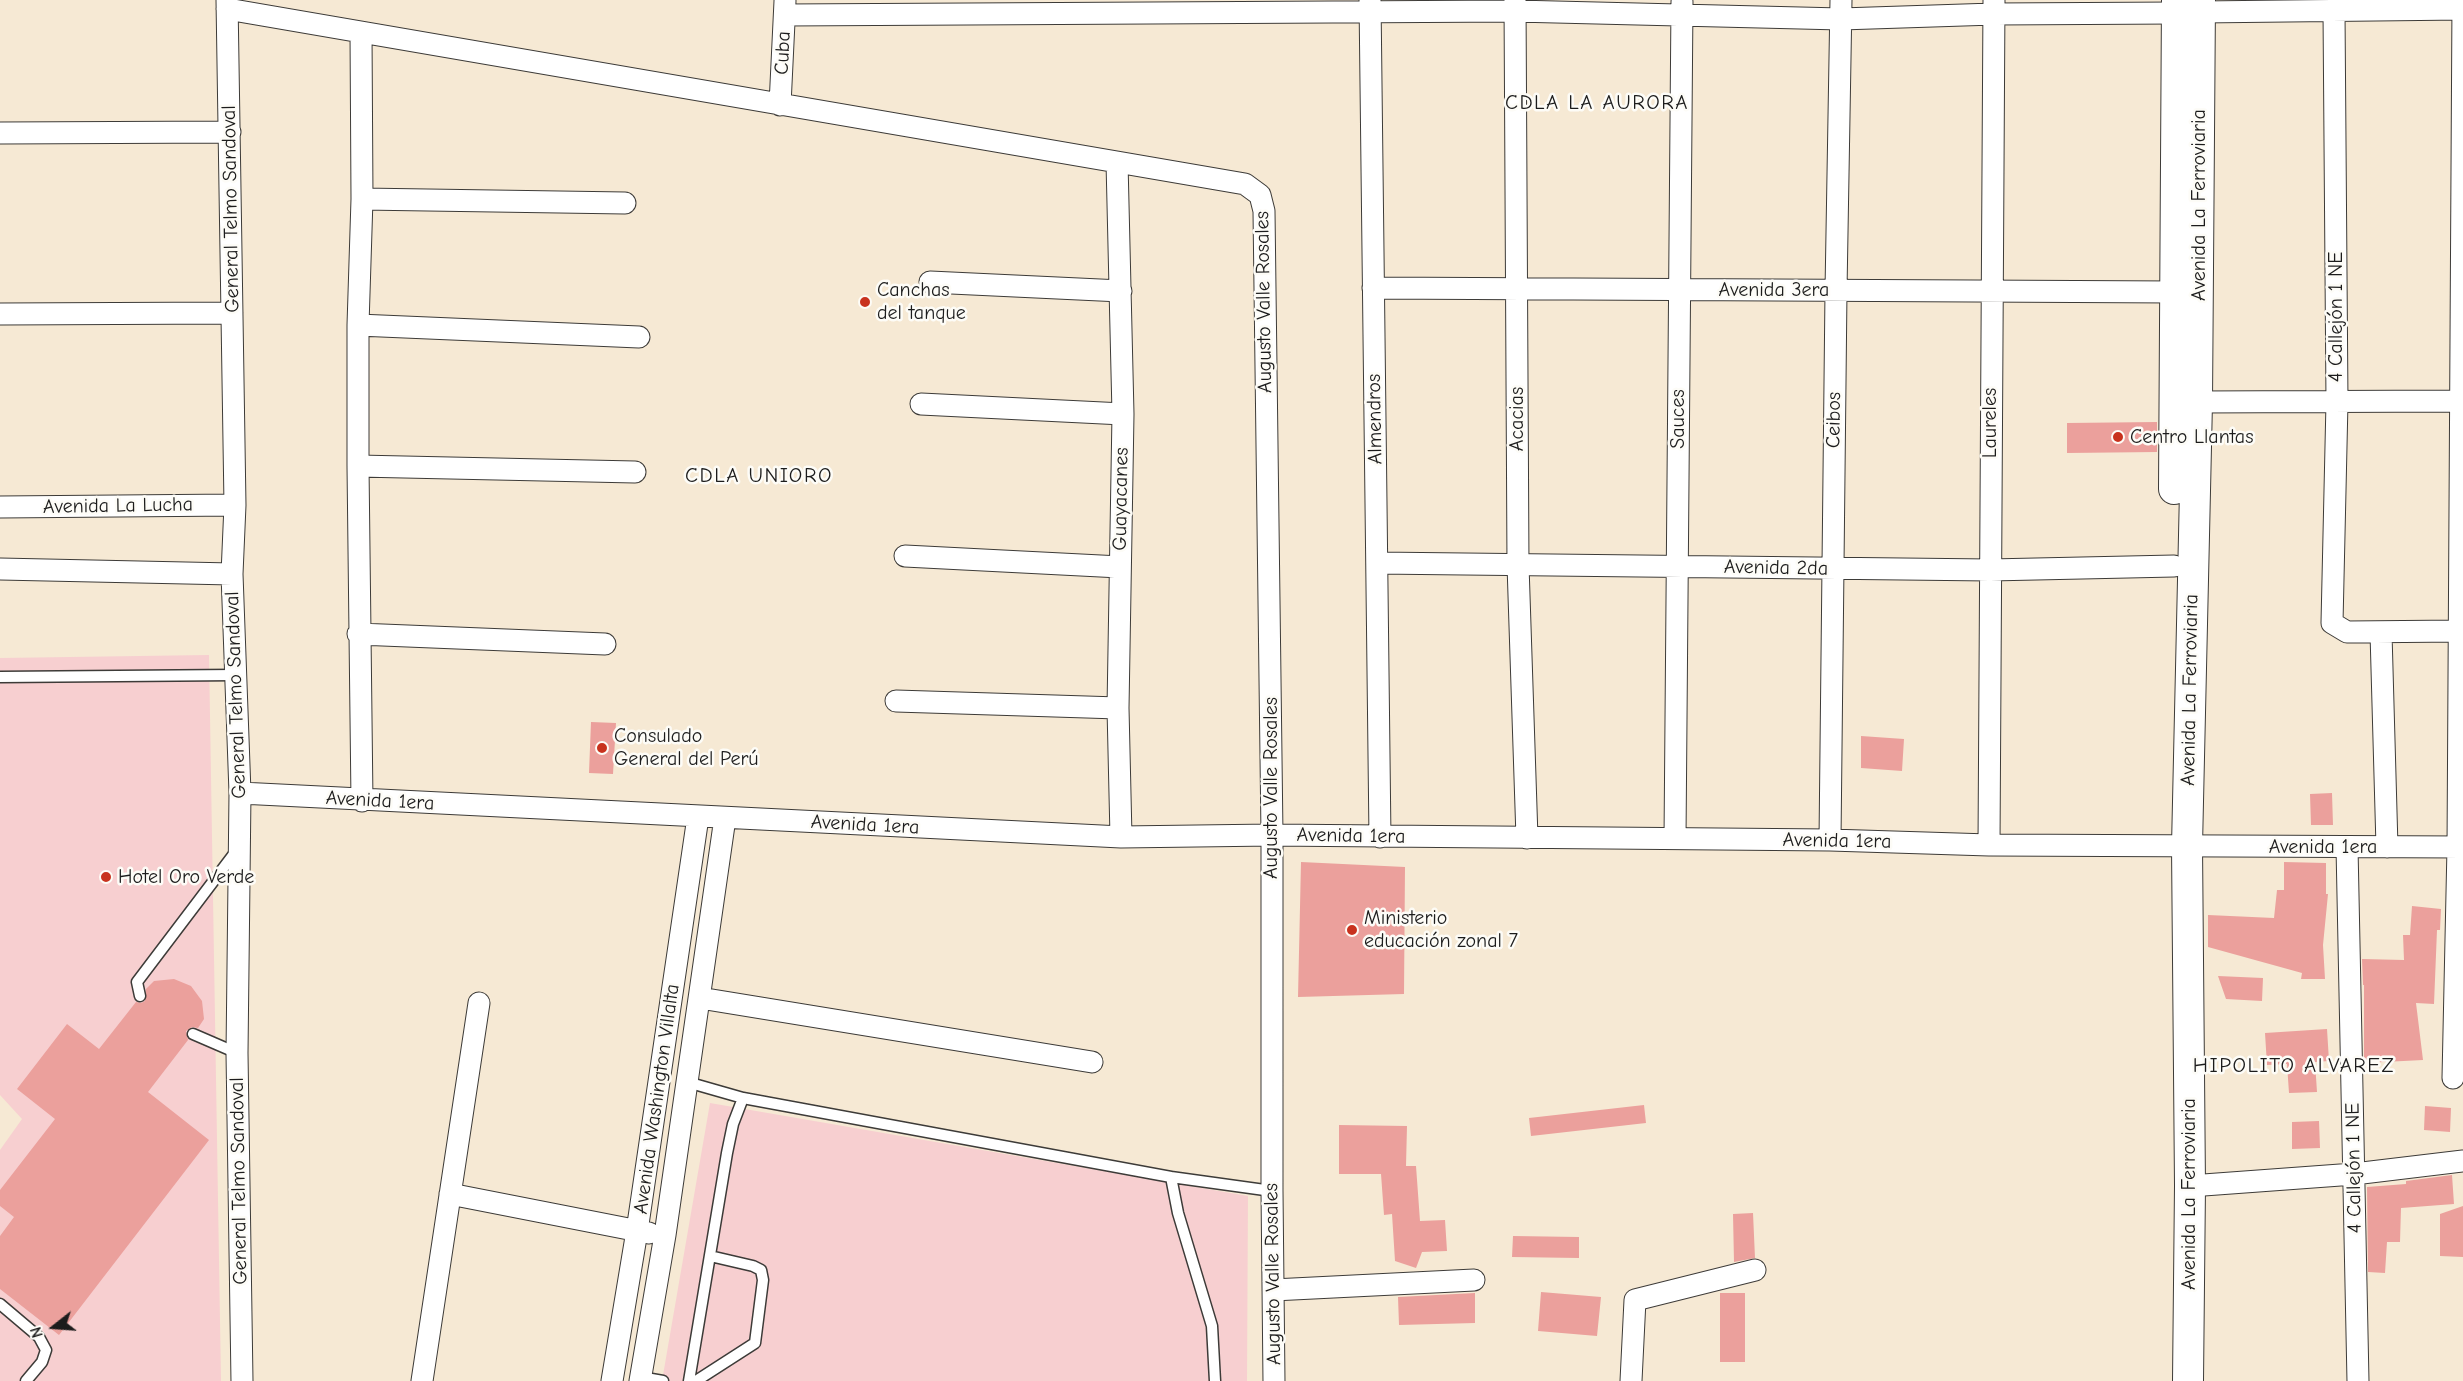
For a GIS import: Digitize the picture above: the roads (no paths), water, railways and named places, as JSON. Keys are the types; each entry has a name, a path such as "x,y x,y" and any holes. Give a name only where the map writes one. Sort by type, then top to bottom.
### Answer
{"main road":[{"name":"Avenida La Ferroviaria","path":"2188,6 2175,292 2174,566 2179,845 2190,1186 2188,1381"},
{"name":"Avenida La Ferroviaria","path":"2171,1381 2179,845 2197,402 2188,6"}],"street":[{"path":"2453,1078 2461,847 2463,0"},
{"path":"227,4 361,32 1117,162"},
{"name":"General Telmo Sandoval","path":"227,4 235,505 232,574 240,793 237,1053 242,1381"},
{"path":"785,7 1515,5 1841,9 2188,6 2334,11 2463,9"},
{"name":"Acacias","path":"1515,5 1518,565 1527,838"},
{"name":"Almendros","path":"1370,6 1380,837"},
{"name":"Cuba","path":"780,105 785,7"},
{"name":"Sauces","path":"1675,838 1682,7"},
{"name":"Laureles","path":"1989,845 1990,292 1994,7"},
{"name":"Ceibos","path":"1830,840 1841,9"},
{"name":"4 Callejón 1 NE","path":"2334,11 2337,402 2332,623 2347,632 2381,633"},
{"path":"361,32 362,199 358,326 358,633 362,801"},
{"path":"0,133 230,132"},
{"name":"Augusto Valle Rosales","path":"1117,162 1245,184 1260,195 1264,211 1272,835 1274,1381"},
{"name":"Guayacanes","path":"1117,162 1123,414 1118,708 1121,837"},
{"path":"362,199 625,203"},
{"path":"930,282 1120,291"},
{"name":"Avenida 3era","path":"1373,288 2175,292"},
{"path":"0,314 232,313"},
{"path":"358,326 639,337"},
{"path":"2197,402 2461,401"},
{"path":"921,404 1123,414"},
{"path":"358,466 635,472"},
{"name":"Avenida La Lucha","path":"0,507 235,505"},
{"path":"905,556 1120,567"},
{"name":"Avenida 2da","path":"1377,563 1990,570 2174,566"},
{"path":"0,569 232,574"},
{"path":"2387,847 2381,633 2461,617"},
{"path":"358,633 605,644"},
{"path":"896,701 1118,708"},
{"name":"Avenida 1era","path":"240,793 362,801 1121,837 1272,835 1675,838 1989,845 2461,847"},
{"name":"Avenida Washington Villalta","path":"612,1381 638,1231 698,817"},
{"name":"Avenida Washington Villalta","path":"640,1379 665,1235 725,818"},
{"name":"4 Callejón 1 NE","path":"2347,848 2358,1381"},
{"path":"700,998 1092,1062"},
{"path":"422,1381 480,1003"},
{"path":"2190,1186 2354,1174 2463,1161"},
{"path":"450,1194 665,1235"},
{"path":"1630,1381 1635,1300 1755,1270"},
{"path":"1273,1290 1474,1280"}],"lane":[{"path":"0,677 236,675"},
{"path":"140,996 137,982 239,846"},
{"path":"193,1034 237,1053"},
{"path":"687,1082 742,1098 1171,1177 1272,1191"},
{"path":"689,1381 727,1153 733,1124 742,1098"},
{"path":"1171,1177 1178,1213 1212,1326 1215,1381"},
{"path":"696,1381 755,1343 763,1280 761,1270 753,1266 710,1256"},
{"path":"0,1305 39,1337 46,1350 42,1362 26,1381"},
{"path":"640,1379 663,1381"}],"place":[{"name":"Canchas del tanque","path":"865,302"},
{"name":"Centro Llantas","path":"2118,437"},
{"name":"Consulado General del Perú","path":"602,748"},
{"name":"Hotel Oro Verde","path":"106,877"},
{"name":"Ministerio educación zonal 7","path":"1352,930"}],"district":[{"name":"CDLA LA AURORA","path":"1597,103"},
{"name":"CDLA UNIORO","path":"759,476"},
{"name":"HIPOLITO ALVAREZ","path":"2294,1066"}]}
